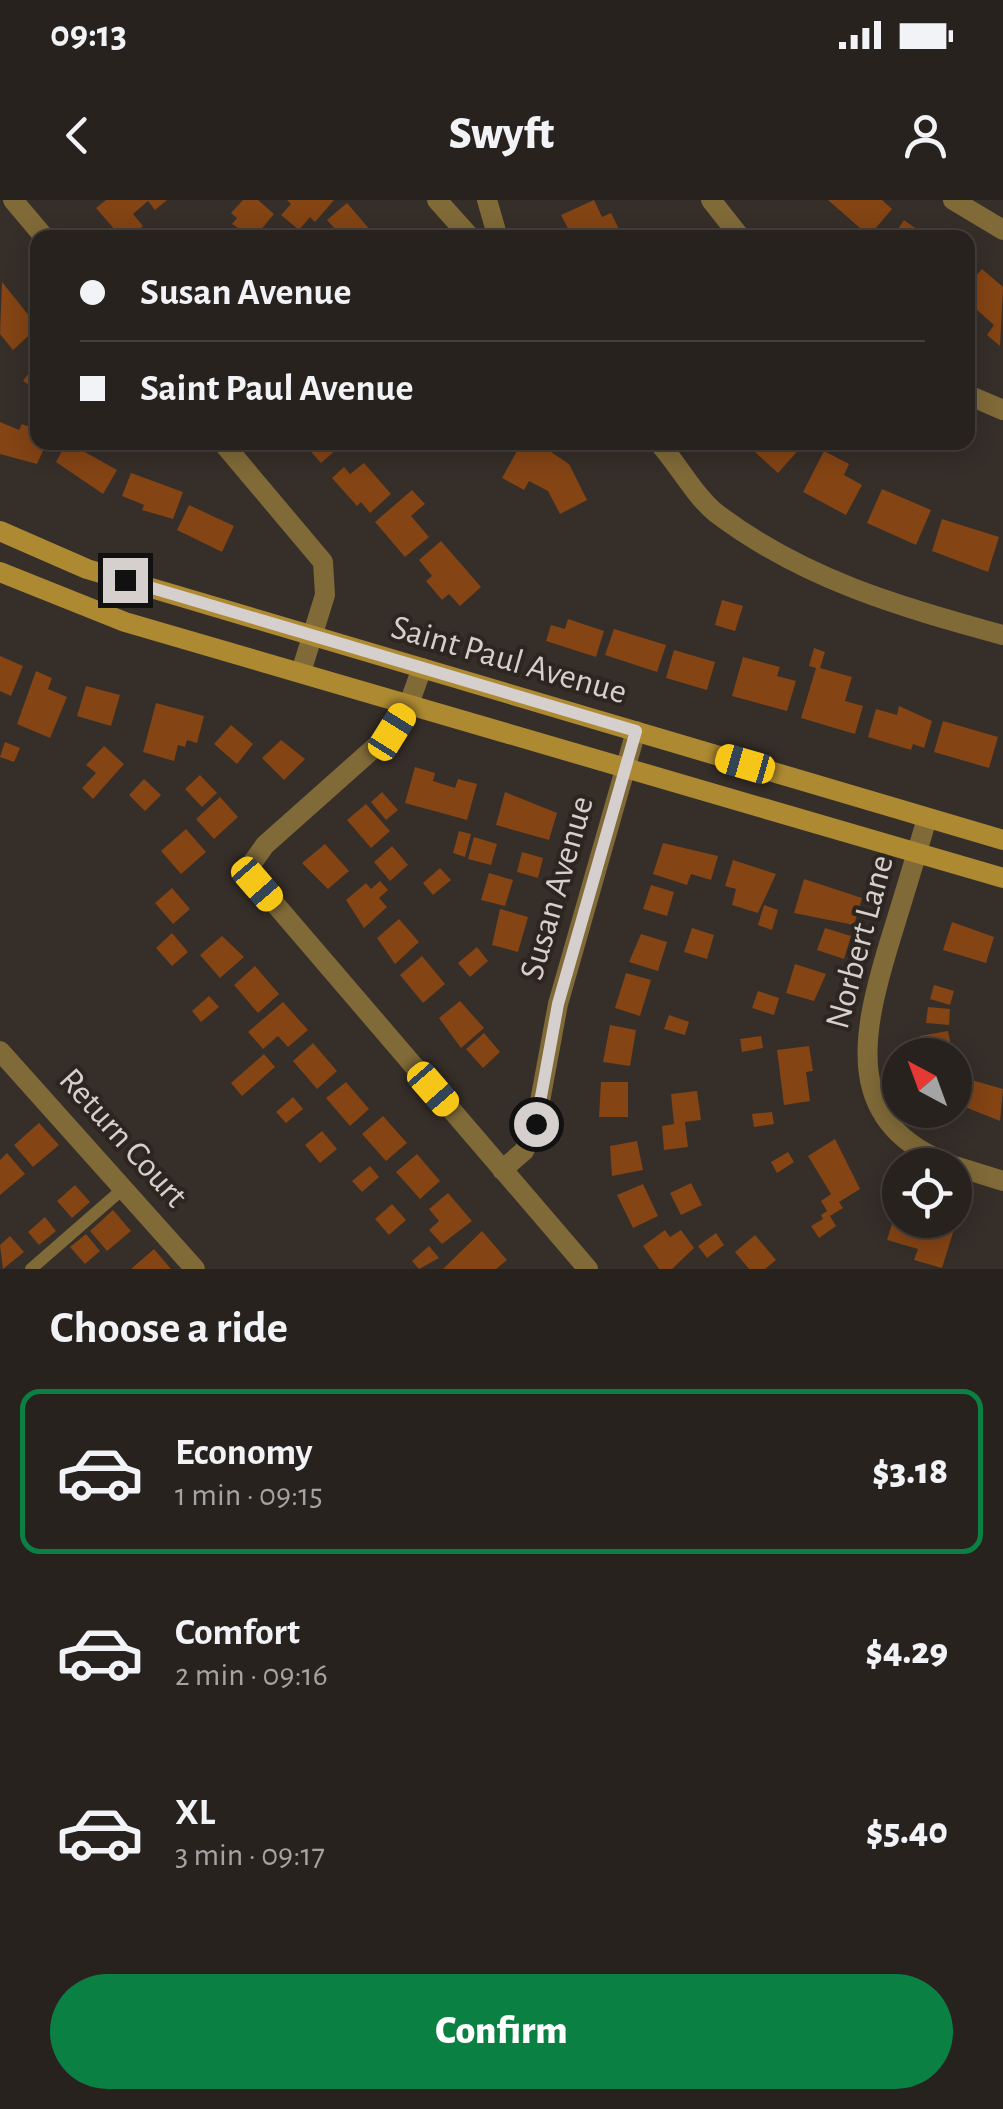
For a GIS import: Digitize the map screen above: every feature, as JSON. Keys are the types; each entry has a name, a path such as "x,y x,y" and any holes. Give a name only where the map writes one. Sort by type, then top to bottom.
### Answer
{"main road":[{"name":"Saint Paul Avenue","path":"0,531 87,569 1003,840"},
{"name":"Saint Paul Avenue","path":"0,572 84,608 1003,878"}],"street":[{"path":"13,200 38,230"},
{"path":"437,200 464,230"},
{"path":"486,200 495,230"},
{"path":"711,200 735,230"},
{"path":"953,200 1003,230"},
{"path":"975,398 1003,410"},
{"path":"229,450 323,562 325,595 301,672"},
{"path":"664,450 713,510 798,566 874,600 1003,635"},
{"path":"422,668 409,704 392,732 265,845 250,866 257,884 588,1269"},
{"name":"Susan Avenue","path":"502,1170 524,1152 536,1124 558,1004 636,731"},
{"name":"Norbert Lane","path":"920,1148 892,1125 869,1084 865,1060 869,1011 927,818"},
{"name":"Return Court","path":"4,1064 124,1187 195,1269"},
{"name":"Norbert Lane","path":"972,1172 1003,1181"}],"lane":[{"path":"31,1269 124,1187"}],"building":[{"path":"106,200 167,200 155,210 148,201 133,214 143,226 139,230 115,230 96,208"},
{"path":"243,200 258,200 274,214 261,230 241,230 232,224 237,218 231,213"},
{"path":"287,200 334,200 315,222 310,217 299,230 281,215 291,204"},
{"path":"594,200 602,217 611,213 619,229 569,230 561,215"},
{"path":"828,200 882,200 892,209 874,230 862,230"},
{"path":"347,203 370,230 334,230 327,220"},
{"path":"904,220 918,230 897,230"},
{"path":"982,269 1003,287 1000,346 987,335 994,325 975,308 975,277"},
{"path":"2,282 30,317 30,334 13,350 0,334"},
{"path":"0,422 19,430 22,424 30,427 30,450 43,450 37,464 0,454"},
{"path":"63,450 81,450 117,470 103,494 56,462"},
{"path":"309,450 336,450 321,463"},
{"path":"518,450 548,450 569,464 587,500 560,514 548,491 529,481 524,490 502,478"},
{"path":"753,450 799,450 778,473"},
{"path":"824,451 849,464 844,475 862,485 846,515 803,492"},
{"path":"364,463 391,494 370,513 361,502 357,506 332,478 344,467 350,474"},
{"path":"131,473 183,492 173,519 142,510 144,505 122,496"},
{"path":"882,489 931,510 916,545 867,523"},
{"path":"412,490 425,504 411,516 429,537 405,557 375,522"},
{"path":"189,505 234,526 222,552 177,530"},
{"path":"942,519 999,537 988,572 932,551"},
{"path":"441,541 481,587 460,606 449,594 442,600 426,581 432,576 419,560"},
{"path":"722,600 743,606 735,631 715,625"},
{"path":"568,619 604,631 596,657 546,641 551,625 565,629"},
{"path":"614,629 666,645 657,672 605,655"},
{"path":"814,648 825,652 820,668 852,677 845,701 863,706 855,734 801,718 816,668 809,666"},
{"path":"674,650 715,662 707,690 666,678"},
{"path":"0,656 23,666 11,696 0,691"},
{"path":"743,657 780,667 777,676 796,681 787,711 732,696"},
{"path":"36,671 52,678 48,689 67,697 50,738 17,724"},
{"path":"86,686 120,695 111,726 77,716"},
{"path":"156,703 204,716 197,743 187,740 185,747 178,745 174,761 143,752"},
{"path":"899,706 932,721 924,748 913,744 911,750 868,737 876,709 897,715"},
{"path":"943,721 998,737 989,768 934,752"},
{"path":"231,725 253,744 237,764 214,744"},
{"path":"281,740 305,759 284,780 262,758"},
{"path":"5,742 20,748 14,762 0,757"},
{"path":"104,746 124,764 93,799 82,788 96,773 86,765"},
{"path":"415,767 435,773 433,781 455,788 458,779 477,784 467,820 405,803"},
{"path":"200,775 217,793 202,807 185,789"},
{"path":"144,779 161,795 145,811 129,795"},
{"path":"382,792 398,810 386,820 371,802"},
{"path":"505,792 557,813 549,840 496,825"},
{"path":"220,797 238,817 214,839 196,819"},
{"path":"366,804 390,831 371,848 347,820"},
{"path":"186,829 206,852 181,874 161,851"},
{"path":"459,831 471,834 465,857 453,853"},
{"path":"474,837 497,844 491,865 468,859"},
{"path":"663,843 718,856 711,880 691,874 687,885 653,874"},
{"path":"325,844 349,871 328,889 302,863"},
{"path":"392,846 408,865 390,881 374,862"},
{"path":"522,852 543,858 538,878 517,872"},
{"path":"733,860 776,874 758,913 732,905 736,889 725,886"},
{"path":"440,868 451,880 433,895 423,883"},
{"path":"489,873 513,880 505,906 481,900"},
{"path":"804,879 862,898 854,925 794,913"},
{"path":"380,881 388,890 379,898 387,907 364,928 346,900 366,883 371,889"},
{"path":"651,885 674,892 667,916 643,909"},
{"path":"172,888 190,909 173,924 155,903"},
{"path":"764,905 778,910 772,930 758,925"},
{"path":"500,909 528,917 518,952 492,945"},
{"path":"399,919 419,942 395,964 377,938"},
{"path":"952,922 994,937 986,963 943,950"},
{"path":"692,928 714,935 707,959 684,952"},
{"path":"825,928 851,936 844,959 817,950"},
{"path":"172,933 188,952 172,966 156,948"},
{"path":"641,934 667,942 658,971 629,962"},
{"path":"222,936 244,957 220,978 200,955"},
{"path":"477,947 488,961 470,977 458,963"},
{"path":"422,956 445,984 423,1003 400,975"},
{"path":"795,964 826,974 814,1001 786,993"},
{"path":"255,966 279,994 258,1013 234,985"},
{"path":"626,973 651,980 640,1016 615,1008"},
{"path":"934,985 954,991 950,1005 930,999"},
{"path":"758,991 779,998 774,1015 752,1008"},
{"path":"209,996 219,1007 201,1022 192,1011"},
{"path":"460,1001 484,1028 461,1048 439,1018"},
{"path":"283,1002 308,1030 288,1047 278,1036 263,1049 248,1032"},
{"path":"928,1007 950,1009 949,1025 926,1023"},
{"path":"669,1015 689,1022 685,1035 664,1029"},
{"path":"610,1025 636,1030 630,1066 603,1062"},
{"path":"948,1031 949,1038 920,1038"},
{"path":"484,1033 500,1052 483,1068 466,1049"},
{"path":"761,1036 763,1048 742,1052 740,1039"},
{"path":"313,1043 337,1071 317,1089 293,1061"},
{"path":"809,1046 813,1071 806,1072 810,1101 784,1105 777,1050"},
{"path":"264,1054 275,1067 242,1096 231,1083"},
{"path":"972,1080 1003,1089 1000,1121 972,1110"},
{"path":"346,1082 369,1109 350,1126 326,1098"},
{"path":"601,1082 628,1082 628,1117 599,1117"},
{"path":"697,1091 701,1120 685,1122 688,1147 664,1150 662,1126 674,1124 671,1094"},
{"path":"293,1097 303,1109 286,1123 276,1112"},
{"path":"772,1112 774,1124 754,1127 752,1114"},
{"path":"383,1116 407,1143 386,1161 362,1134"},
{"path":"39,1123 59,1145 33,1167 14,1145"},
{"path":"322,1131 337,1149 320,1163 305,1145"},
{"path":"835,1139 860,1189 839,1202 843,1208 830,1216 836,1226 819,1238 811,1226 823,1219 821,1215 827,1211 821,1201 831,1194 808,1156"},
{"path":"637,1141 643,1170 612,1176 610,1146"},
{"path":"788,1152 794,1162 777,1173 771,1162"},
{"path":"7,1153 25,1174 0,1195 0,1160"},
{"path":"417,1154 440,1181 420,1199 396,1172"},
{"path":"370,1166 379,1177 362,1192 352,1181"},
{"path":"691,1183 702,1205 681,1215 670,1193"},
{"path":"643,1184 658,1216 633,1228 617,1195"},
{"path":"75,1185 90,1202 72,1218 57,1201"},
{"path":"448,1193 472,1221 442,1244 429,1230 439,1221 429,1209"},
{"path":"392,1204 406,1220 389,1235 375,1219"},
{"path":"113,1210 131,1231 107,1251 90,1231"},
{"path":"45,1217 56,1231 39,1245 28,1232"},
{"path":"665,1230 670,1237 681,1230 694,1248 672,1269 659,1269 643,1246"},
{"path":"482,1231 507,1260 496,1269 443,1269"},
{"path":"716,1233 724,1245 707,1258 698,1246"},
{"path":"86,1234 100,1251 85,1264 70,1247"},
{"path":"755,1235 776,1260 765,1269 749,1269 735,1252"},
{"path":"10,1236 24,1252 3,1269 0,1245"},
{"path":"951,1238 942,1268 914,1260 918,1249 887,1240"},
{"path":"429,1246 439,1258 419,1269 412,1261"},
{"path":"154,1249 171,1269 131,1269"}],"route":[{"path":"125,580 636,731 558,1004 536,1124"}]}
